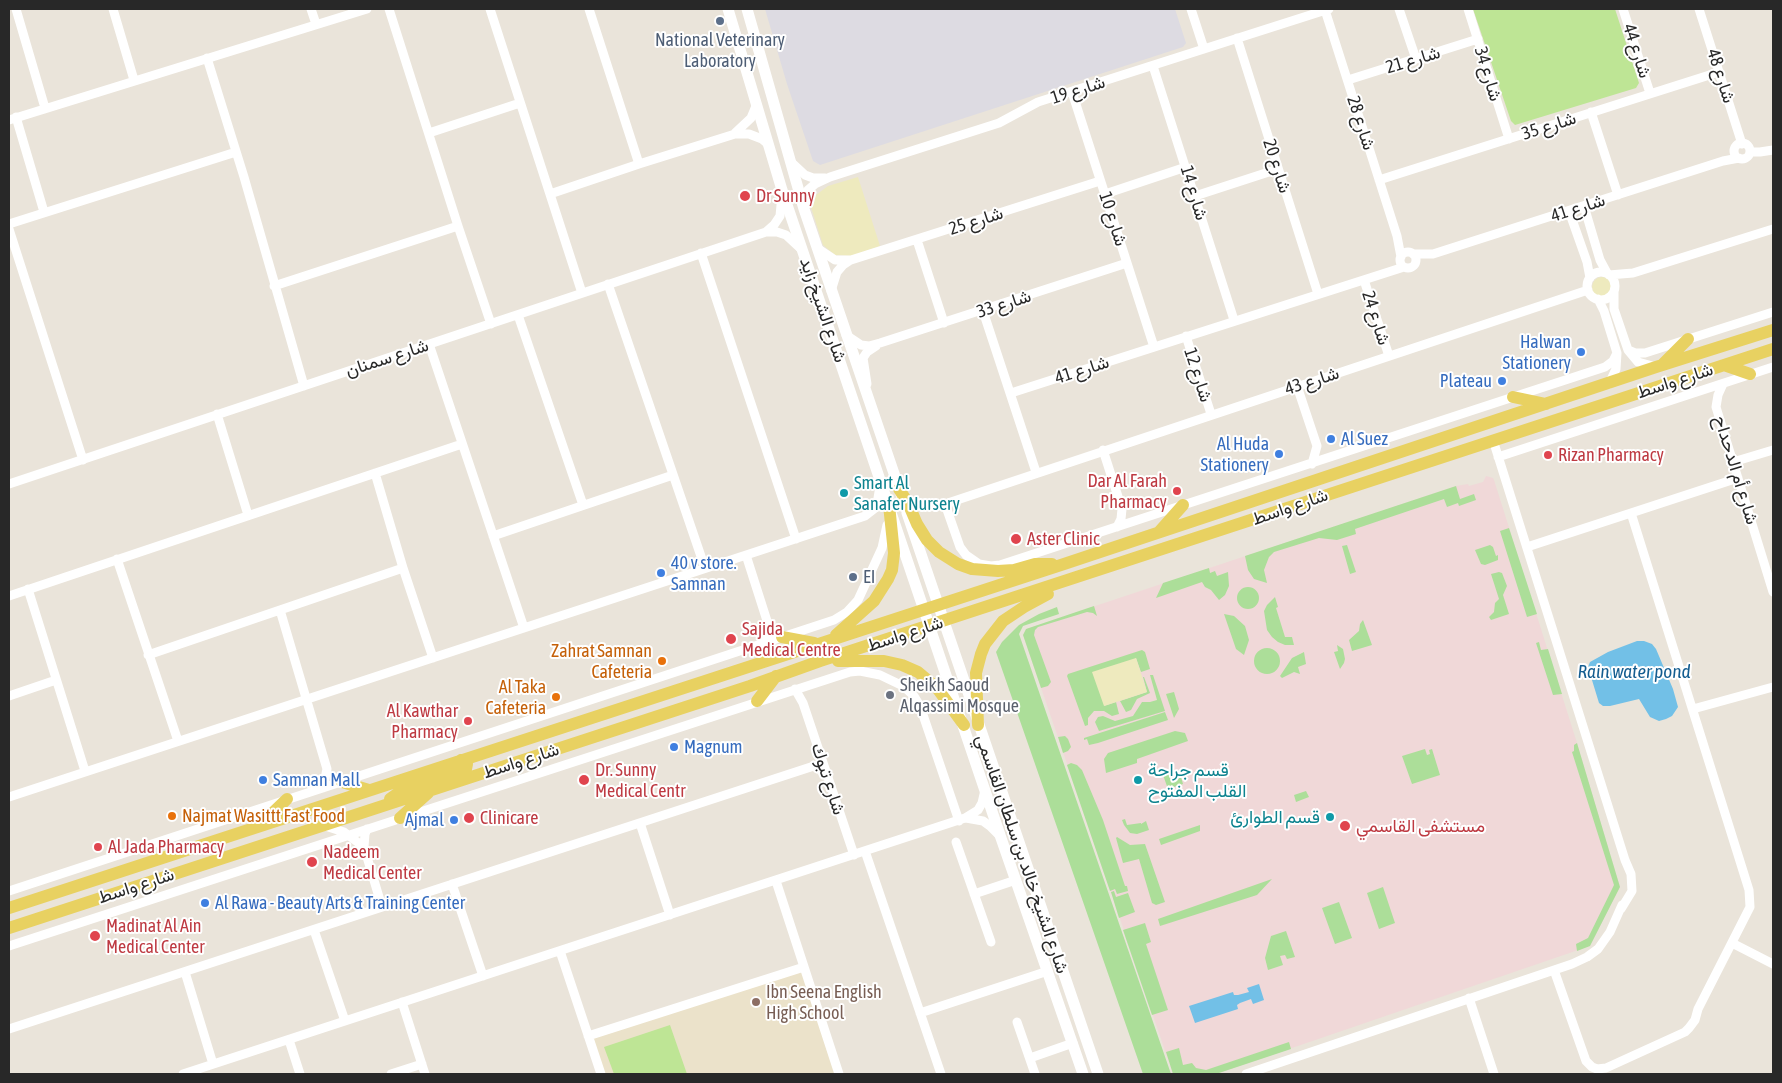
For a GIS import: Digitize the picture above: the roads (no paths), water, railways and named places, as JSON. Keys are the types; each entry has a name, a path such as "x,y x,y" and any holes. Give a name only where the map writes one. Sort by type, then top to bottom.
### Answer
{"main road":[{"name":"شارع الشيخ زايد","path":"728,9 782,190 924,609"},
{"name":"شارع الشيخ زايد","path":"747,9 804,209 938,605"},
{"name":"شارع واسط","path":"9,908 1064,564 1659,366 1773,330"},
{"path":"1659,366 1688,339"},
{"name":"شارع واسط","path":"9,928 1773,349"},
{"path":"1724,365 1750,374"},
{"path":"1513,397 1548,404"},
{"path":"899,489 921,532 939,552 965,566 1009,570 1035,564 1064,564"},
{"path":"832,639 867,608 879,594 888,579 894,553 889,505"},
{"path":"1159,532 1183,505"},
{"path":"978,725 976,673 980,654 990,636 1010,615 1055,590 1062,583"},
{"name":"شارع الشيخ خالد بن سلطان القاسمي","path":"938,605 1098,1074"},
{"name":"شارع الشيخ خالد بن سلطان القاسمي","path":"924,609 1083,1074"},
{"path":"782,637 816,644"},
{"path":"820,662 875,660 902,665 928,680 945,698 964,725"},
{"path":"757,702 776,676"},
{"path":"383,806 400,791 466,769 467,764 461,760"},
{"path":"342,782 369,790"},
{"path":"400,818 432,790"},
{"path":"257,828 287,799"},
{"path":"222,858 218,855 220,848 276,830 284,825 289,817"}],"street":[{"path":"16,9 45,108"},
{"path":"113,9 134,80"},
{"path":"311,9 316,24"},
{"path":"44,212 12,118 367,9"},
{"path":"389,9 491,324"},
{"path":"490,9 582,293"},
{"path":"589,9 639,164"},
{"path":"1191,9 1204,49"},
{"name":"شارع 19","path":"830,177 999,123 1032,105 1327,9"},
{"name":"شارع 28","path":"1327,9 1405,258"},
{"path":"1399,9 1416,59"},
{"name":"شارع 34","path":"1468,9 1509,139"},
{"name":"شارع 44","path":"1623,9 1650,94"},
{"name":"شارع 48","path":"1699,9 1742,144"},
{"name":"شارع 20","path":"1237,38 1318,294"},
{"name":"شارع 21","path":"1348,80 1478,39"},
{"path":"207,58 304,386"},
{"name":"شارع 14","path":"1153,66 1234,320"},
{"name":"شارع 35","path":"1380,180 1719,72"},
{"name":"شارع 10","path":"1072,92 1154,347"},
{"path":"429,133 520,103"},
{"path":"735,134 751,118 756,106"},
{"path":"1591,112 1618,195"},
{"path":"550,194 735,134 749,134 768,144"},
{"path":"1742,144 1748,146 1750,152 1748,157 1737,154 1737,146 1742,144"},
{"path":"1750,152 1773,150"},
{"path":"9,224 236,152"},
{"name":"شارع 41","path":"1011,393 1385,273 1405,258 1433,254 1722,161 1737,154"},
{"path":"790,161 801,173 808,177 830,177"},
{"path":"1105,194 1186,167"},
{"path":"1195,196 1278,169"},
{"path":"804,209 808,190 815,184 830,177"},
{"name":"شارع 25","path":"817,248 835,260 851,260 1100,180"},
{"path":"766,232 780,216 782,190"},
{"path":"1584,206 1600,260 1613,279 1614,309 1628,350 1638,362 1659,366"},
{"path":"1569,211 1587,262 1590,278 1588,290 1598,299 1604,311 1617,353 1616,369 1609,384"},
{"path":"274,286 458,226"},
{"path":"9,228 83,460"},
{"path":"1590,278 1599,272 1608,274 1633,273 1773,229"},
{"path":"766,232 777,232 786,235 803,252"},
{"name":"شارع سمنان","path":"9,484 766,232"},
{"path":"917,240 944,323"},
{"path":"701,253 796,539"},
{"name":"شارع 41","path":"1405,258 1409,268 1433,254"},
{"path":"831,292 837,272 851,260"},
{"name":"شارع 33","path":"846,334 861,345 869,346 983,311 1127,262"},
{"path":"1598,299 1607,298 1623,280 1633,273"},
{"name":"شارع 24","path":"1364,280 1389,356"},
{"path":"608,284 705,568"},
{"name":"شارع 43","path":"990,568 974,561 963,553 945,504 1036,472 1588,290"},
{"path":"983,311 1036,472"},
{"path":"1628,350 1641,354 1773,312"},
{"path":"518,315 583,505"},
{"name":"شارع 12","path":"1186,336 1211,414"},
{"name":"شارع 33","path":"866,394 867,376 863,366 863,358 867,352 880,343"},
{"path":"429,344 524,628"},
{"path":"990,568 1604,367 1613,362 1617,353"},
{"path":"1498,457 1773,366"},
{"name":"شارع أم الدحداح","path":"1723,384 1718,395 1716,407 1773,592"},
{"path":"1297,386 1317,446 1331,457"},
{"name":"شارع أم الدحداح","path":"1699,392 1716,407"},
{"path":"217,414 248,514"},
{"path":"1246,1074 1572,964 1592,953 1610,932 1621,909 1630,896 1633,886 1631,874 1493,440"},
{"path":"9,596 248,514 462,444"},
{"path":"1312,464 1317,446"},
{"path":"1103,450 1122,510 1121,519 1117,527"},
{"path":"1733,462 1773,450"},
{"path":"375,473 403,568 433,658"},
{"path":"493,536 673,475"},
{"path":"1527,547 1738,478"},
{"path":"9,797 866,516 877,504 881,481"},
{"path":"9,890 834,620 853,607 861,593 885,540 889,505"},
{"path":"1122,510 1137,521"},
{"path":"1554,970 1586,1060 1592,1067 1602,1069 1686,1032 1697,1017 1698,1009 1749,912 1751,901 1632,513"},
{"path":"746,555 768,624 767,635 761,644"},
{"path":"117,559 178,741"},
{"path":"148,655 403,568"},
{"path":"28,589 85,771"},
{"path":"280,610 327,769 323,788"},
{"path":"768,624 782,637"},
{"path":"9,946 810,684 841,674 860,671 880,675 897,682 918,700 962,820"},
{"path":"9,696 56,680"},
{"path":"803,704 804,696 810,684"},
{"path":"1693,709 1773,687"},
{"name":"شارع تبوك","path":"795,690 803,704 854,855"},
{"path":"9,1029 823,763"},
{"path":"327,769 342,782"},
{"path":"183,1074 962,820 972,815 982,803 985,789"},
{"path":"962,820 983,821 1001,838"},
{"path":"640,822 670,915"},
{"path":"322,825 349,835 364,847"},
{"path":"367,828 364,847 382,907"},
{"path":"956,842 990,942"},
{"path":"865,851 941,1074"},
{"path":"776,880 839,1074"},
{"path":"974,894 1016,880"},
{"path":"452,884 483,976"},
{"path":"314,930 345,1022"},
{"path":"1732,943 1773,964"},
{"path":"560,951 601,1074"},
{"path":"588,1036 804,967"},
{"path":"920,1013 1048,971"},
{"path":"185,972 213,1064"},
{"path":"1469,998 1494,1074"},
{"path":"402,1002 425,1074"},
{"path":"1017,1022 1035,1074"},
{"path":"289,1040 300,1074"},
{"path":"1030,1058 1073,1043"},
{"path":"391,1074 422,1064"}],"water":[{"name":"Rain water pond","path":"1637,641 1652,644 1656,649 1673,689 1678,707 1672,716 1666,719 1659,721 1650,717 1639,699 1610,706 1603,706 1599,703 1588,667 1590,662 1608,652"},
{"path":"1259,984 1264,1000 1253,1004 1251,999 1237,1005 1238,1009 1195,1023 1189,1006 1233,992 1234,995 1238,995 1249,992 1247,988"}],"place":[{"name":"National Veterinary Laboratory","path":"720,21"},
{"name":"Dr Sunny","path":"745,196"},
{"name":"Halwan Stationery","path":"1581,352"},
{"name":"Plateau","path":"1502,381"},
{"name":"Al Suez","path":"1331,439"},
{"name":"Al Huda Stationery","path":"1279,454"},
{"name":"Rizan Pharmacy","path":"1548,455"},
{"name":"Dar Al Farah Pharmacy","path":"1177,491"},
{"name":"Smart Al Sanafer Nursery","path":"844,493"},
{"name":"Aster Clinic","path":"1016,539"},
{"name":"40 v store. Samnan","path":"661,573"},
{"name":"EI","path":"853,577"},
{"name":"Sajida Medical Centre","path":"731,639"},
{"name":"Zahrat Samnan Cafeteria","path":"662,661"},
{"name":"Sheikh Saoud Alqassimi Mosque","path":"890,695"},
{"name":"Al Taka Cafeteria","path":"556,697"},
{"name":"Al Kawthar Pharmacy","path":"468,721"},
{"name":"Magnum","path":"674,747"},
{"name":"Samnan Mall","path":"263,780"},
{"name":"Dr. Sunny Medical Centr","path":"584,780"},
{"name":"قسم جراحة القلب المفتوح","path":"1138,780"},
{"name":"Najmat Wasittt Fast Food","path":"172,816"},
{"name":"قسم الطوارئ","path":"1330,817"},
{"name":"Clinicare","path":"469,818"},
{"name":"Ajmal","path":"454,820"},
{"name":"مستشفى القاسمي","path":"1345,826"},
{"name":"Al Jada Pharmacy","path":"98,847"},
{"name":"Nadeem Medical Center","path":"312,862"},
{"name":"Al Rawa - Beauty Arts & Training Center","path":"205,903"},
{"name":"Madinat Al Ain Medical Center","path":"95,936"},
{"name":"Ibn Seena English High School","path":"756,1002"}]}
